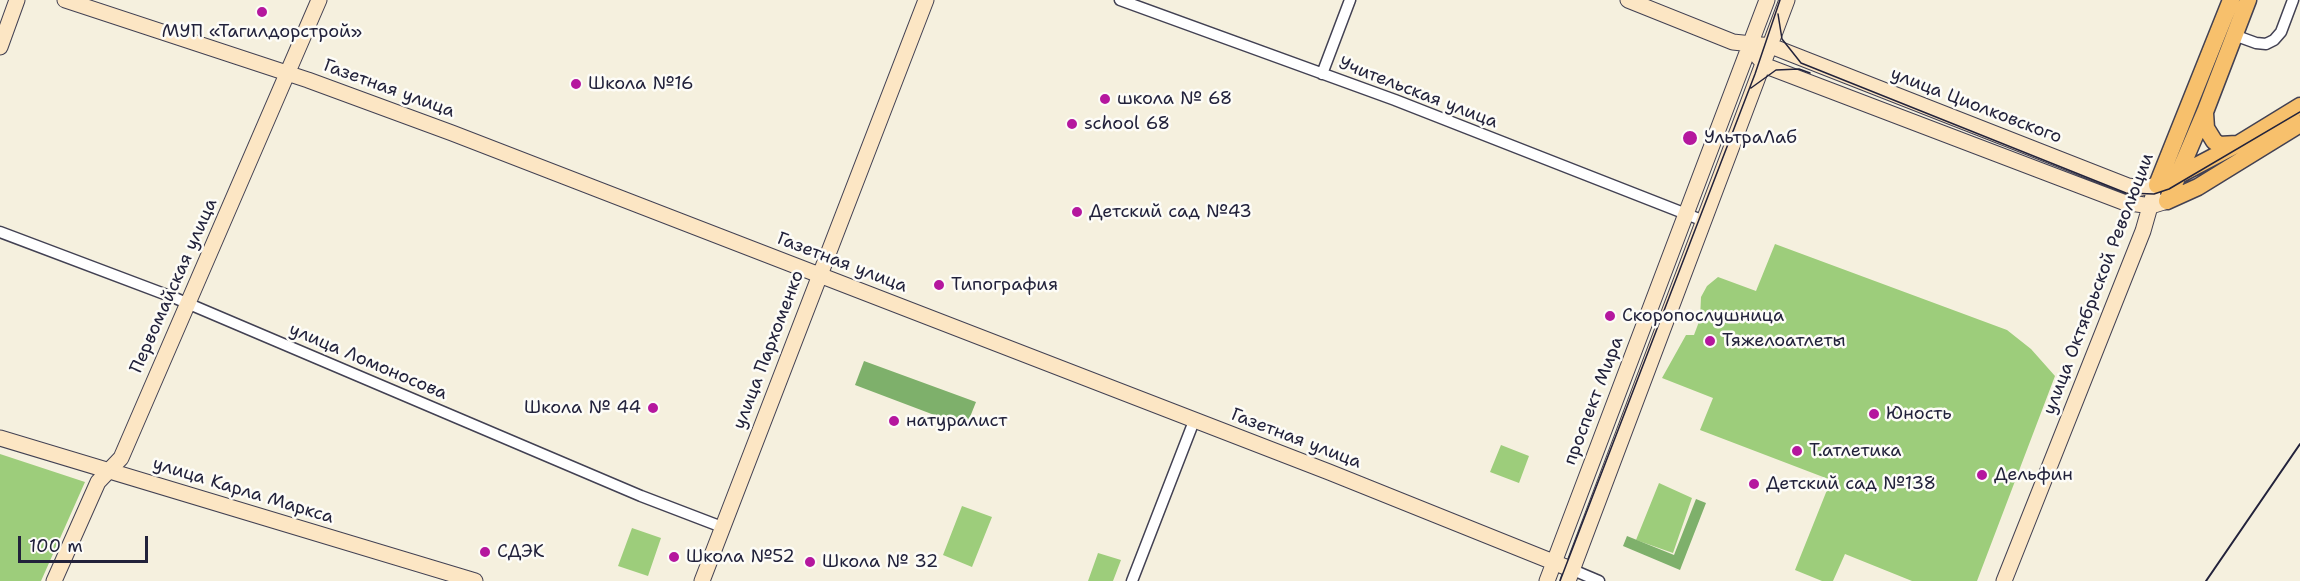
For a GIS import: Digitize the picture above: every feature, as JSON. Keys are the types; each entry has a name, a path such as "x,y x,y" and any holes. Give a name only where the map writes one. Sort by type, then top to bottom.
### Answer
{"main road":[{"path":"0,47 17,0"},
{"name":"Газетная улица","path":"65,0 288,73 818,275 1339,476 1553,562 1570,575"},
{"name":"Первомайская улица","path":"54,581 98,482 121,458 319,0"},
{"name":"улица Пархоменко","path":"702,581 818,275 926,0"},
{"name":"улица Циолковского","path":"1628,0 1733,42 1771,46 2128,186 2142,188 2157,185"},
{"name":"проспект Мира","path":"1547,581 1767,0"},
{"path":"1570,575 1787,0"},
{"name":"улица Октябрьской Революции","path":"2004,581 2159,204 2177,176 2205,112 2227,33 2231,0"},
{"name":"улица Октябрьской Революции","path":"2159,204 2157,185 2227,33 2248,0"},
{"path":"1749,45 1764,65"},
{"name":"улица Циолковского","path":"1764,65 2123,202 2159,204"},
{"name":"улица Циолковского","path":"2177,176 2238,144 2300,105"},
{"path":"2205,112 2206,128 2214,141 2219,145 2238,144"},
{"path":"2159,204 2198,186 2300,124"},
{"name":"улица Карла Маркса","path":"0,438 475,581"}],"street":[{"name":"Учительская улица","path":"1120,0 1322,74 1704,220"},
{"path":"1322,74 1350,0"},
{"path":"2227,33 2266,44 2274,40 2281,32 2293,0"},
{"name":"улица Циолковского","path":"2157,185 2177,176"},
{"name":"улица Ломоносова","path":"0,232 188,303 641,496 722,527"},
{"path":"1132,581 1194,421"},
{"name":"Газетная улица","path":"1570,575 1599,581"}],"green space":[{"name":"Юность","path":"1775,244 2007,330 2031,349 2055,376 1977,581 1912,581 1845,554 1833,581 1822,581 1795,570 1831,480 1700,430 1713,398 1662,378 1686,335 1694,335 1700,319 1701,297 1707,286 1718,277 1756,291"},
{"path":"864,361 976,402 966,427 855,385"},
{"path":"1501,445 1529,456 1519,483 1490,472"},
{"path":"0,454 85,482 41,581 0,581"},
{"path":"1659,483 1692,498 1673,553 1636,540"},
{"path":"1696,499 1706,503 1680,570 1623,546 1627,536 1674,555"},
{"path":"962,506 992,517 972,567 943,555"},
{"path":"632,528 661,538 648,576 618,566"},
{"path":"1098,553 1121,560 1113,581 1088,581"}],"tram line":[{"path":"1560,581 1755,74 1780,0"},
{"path":"1778,14 1782,39 1801,63 2126,193 2154,194 2169,189 2300,112"},
{"path":"1751,88 1776,70 1799,69 1810,73"}],"railway":[{"path":"2206,581 2300,444"}],"place":[{"name":"МУП «Тагилдорстрой»","path":"262,12"},
{"name":"Школа №16","path":"576,84"},
{"name":"школа № 68","path":"1105,99"},
{"name":"school 68","path":"1072,124"},
{"name":"УльтраЛаб","path":"1690,138"},
{"name":"Детский сад №43","path":"1077,212"},
{"name":"Типография","path":"939,285"},
{"name":"Скоропослушница","path":"1610,316"},
{"name":"Тяжелоатлеты","path":"1710,341"},
{"name":"Школа № 44","path":"653,408"},
{"name":"Юность","path":"1874,414"},
{"name":"натуралист","path":"894,421"},
{"name":"Т.атлетика","path":"1797,451"},
{"name":"Дельфин","path":"1982,475"},
{"name":"Детский сад №138","path":"1754,484"},
{"name":"СДЭК","path":"485,552"},
{"name":"Школа №52","path":"674,557"},
{"name":"Школа № 32","path":"810,562"}]}
